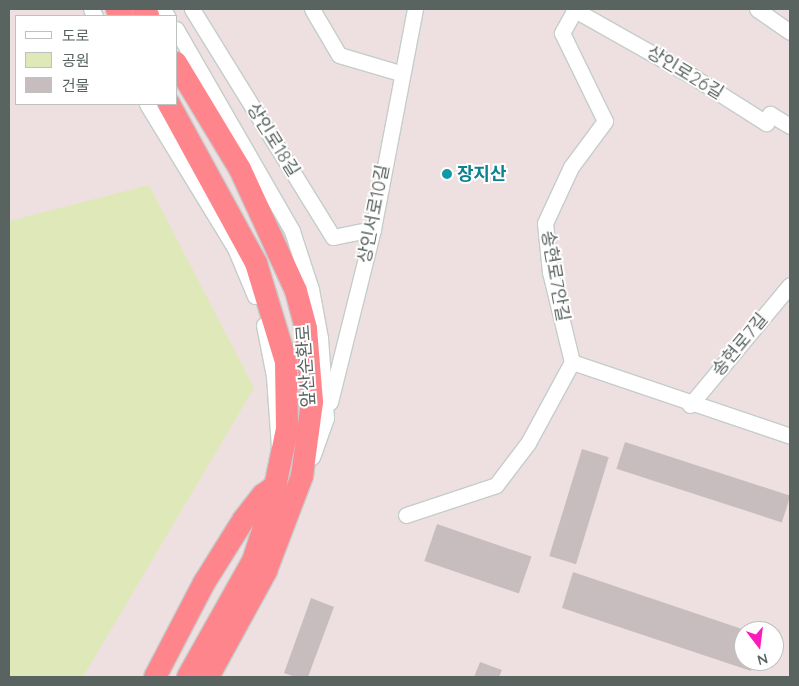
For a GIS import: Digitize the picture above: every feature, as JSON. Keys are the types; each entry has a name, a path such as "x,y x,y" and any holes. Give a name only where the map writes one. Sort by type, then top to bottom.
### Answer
{"highway":[{"name":"앞산순환로","path":"178,66 240,169 296,291 306,329 312,402 302,476 266,571 208,677"},
{"name":"앞산순환로","path":"170,105 256,262 286,362 287,429 278,475 253,561 188,677"},
{"path":"155,677 204,583 249,513 278,475"},
{"path":"217,677 286,550 292,525 290,506"}],"street":[{"name":"상인로18길","path":"192,9 333,237 373,229"},
{"path":"312,9 340,55 400,73"},
{"name":"상인서로10길","path":"302,476 326,418 373,229 400,73 415,9"},
{"path":"757,9 790,32"},
{"name":"상인로26길","path":"574,10 692,76 766,123 770,114 790,126"},
{"name":"송현로7안길","path":"572,362 550,272 545,223 571,167 605,121 562,33 574,10"},
{"path":"178,32 292,231 311,289 320,338 326,418"},
{"path":"147,105 235,248 251,283 266,330 274,376 278,475"},
{"name":"송현로7길","path":"690,405 790,285"},
{"path":"406,516 496,485 528,443 572,362 690,405 790,436"}],"green space":[{"path":"149,185 254,388 83,677 9,677 9,221"}],"building":[{"path":"625,442 790,496 782,522 616,469"},
{"path":"582,449 609,457 576,564 549,556"},
{"path":"437,524 532,557 519,593 424,561"},
{"path":"573,572 734,626 734,665 562,608"},
{"path":"311,598 334,607 308,677 295,677 284,673"},
{"path":"480,662 502,670 499,677 474,677"}],"place":[{"name":"장지산","path":"447,174"}]}
